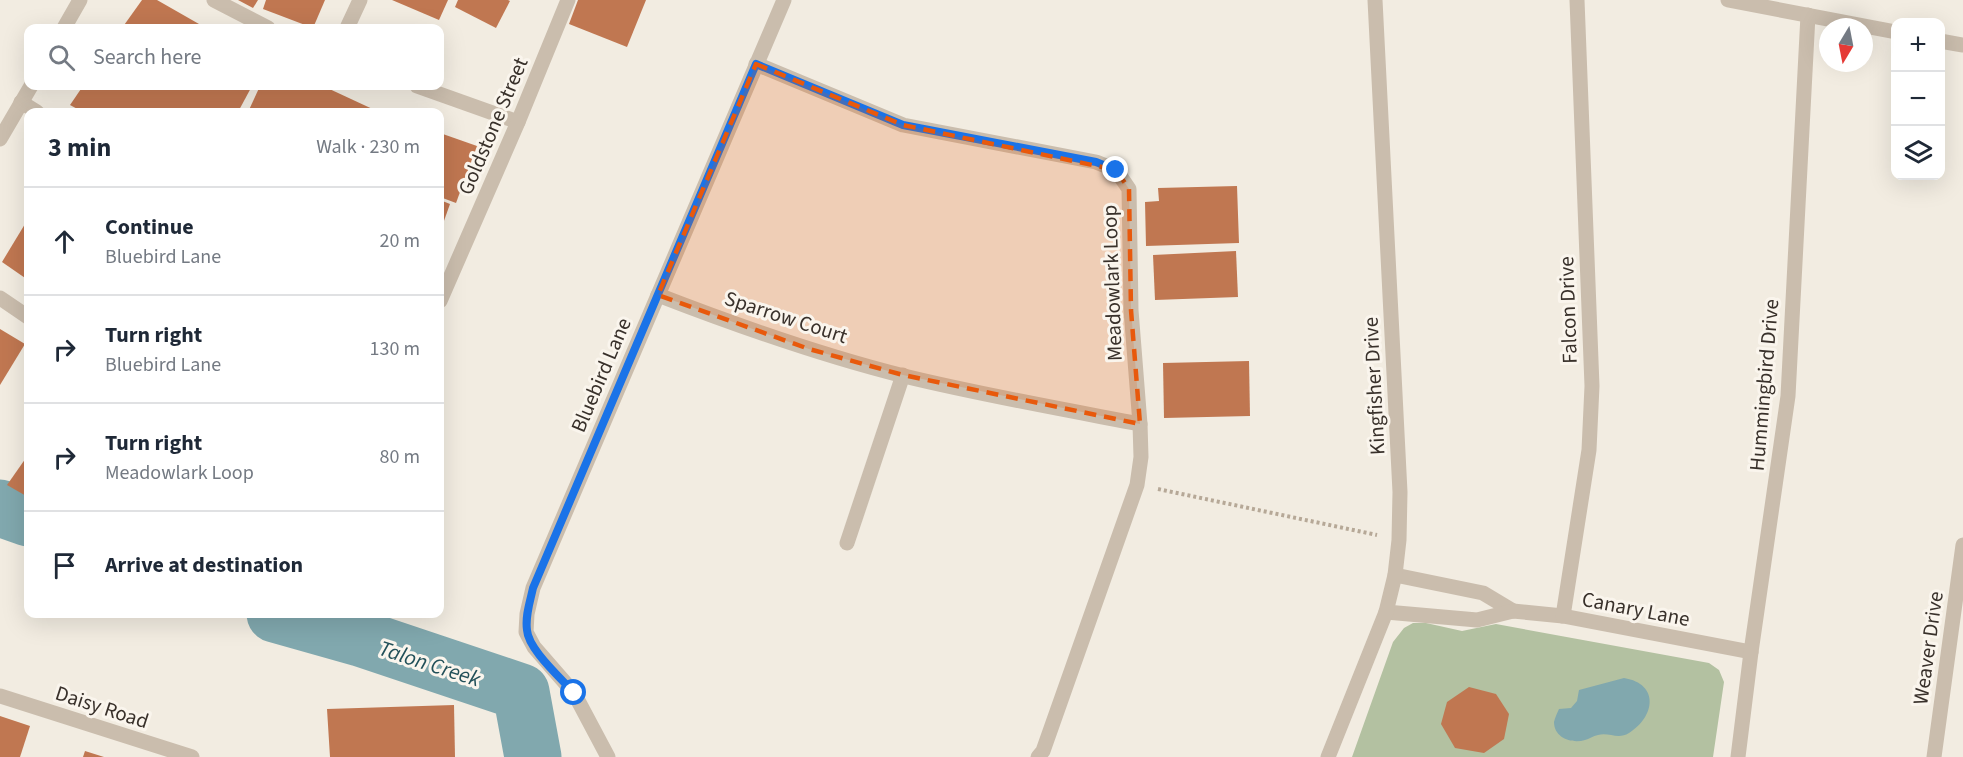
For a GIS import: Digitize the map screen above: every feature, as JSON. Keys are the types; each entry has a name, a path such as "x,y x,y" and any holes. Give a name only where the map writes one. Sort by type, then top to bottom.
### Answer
{"street":[{"path":"66,24 80,0"},
{"path":"214,0 260,24"},
{"path":"350,24 360,0"},
{"name":"Goldstone Street","path":"444,292 568,0"},
{"name":"Bluebird Lane","path":"608,757 574,693 534,647 526,632 527,614 533,588 784,0"},
{"name":"Kingfisher Drive","path":"1328,757 1386,612 1395,575 1399,540 1400,492 1374,0"},
{"name":"Falcon Drive","path":"1563,616 1589,450 1592,386 1577,0"},
{"path":"1728,0 1891,31"},
{"name":"Hummingbird Drive","path":"1738,757 1788,396 1808,15"},
{"path":"1945,42 1963,45"},
{"name":"Meadowlark Loop","path":"756,64 903,125 1096,162 1116,170 1129,189 1131,310 1141,457 1137,485 1043,751 1038,757"},
{"path":"0,138 28,90"},
{"path":"428,90 518,122"},
{"path":"21,102 31,108"},
{"name":"Sparrow Court","path":"658,295 728,322 809,349 903,375 1140,424"},
{"path":"0,298 24,314"},
{"path":"847,543 903,375"},
{"name":"Weaver Drive","path":"1934,757 1963,545"},
{"name":"Canary Lane","path":"1395,575 1483,593 1513,611"},
{"name":"Canary Lane","path":"1386,612 1477,620 1513,611 1563,616 1751,652"},
{"name":"Daisy Road","path":"0,696 192,757"}],"path":[{"path":"1137,485 1399,540"}],"highlighted area":[{"path":"756,64 903,125 1116,170 1129,189 1131,310 1140,424 903,375 809,349 658,295"}],"green space":[{"path":"1413,623 1426,623 1462,631 1496,624 1709,663 1719,670 1724,682 1713,757 1352,757 1393,642 1404,628"}],"water":[{"path":"1624,678 1636,681 1644,687 1648,694 1650,702 1648,710 1638,726 1625,735 1602,734 1580,741 1560,736 1554,722 1559,709 1571,708 1577,701 1579,690"}],"building":[{"path":"142,0 157,0 199,24 125,24"},
{"path":"238,0 258,0 253,8"},
{"path":"266,0 325,0 315,24 302,24 263,9"},
{"path":"392,0 448,0 439,20"},
{"path":"458,0 510,1 496,28 455,7"},
{"path":"578,0 646,0 627,47 569,24"},
{"path":"80,90 250,90 240,108 76,108 70,105"},
{"path":"258,90 332,90 370,108 250,108"},
{"path":"444,134 477,146 456,203 444,198"},
{"path":"1237,186 1239,243 1146,246 1145,202 1159,201 1158,188"},
{"path":"444,202 450,204 444,221"},
{"path":"24,226 24,277 2,262"},
{"path":"1236,251 1238,297 1155,300 1153,255"},
{"path":"0,329 24,343 24,346 0,385"},
{"path":"1249,361 1250,416 1164,418 1163,363"},
{"path":"24,461 24,495 7,485"},
{"path":"1469,687 1496,694 1509,714 1504,739 1484,753 1455,748 1441,724 1447,702"},
{"path":"454,705 455,757 330,757 327,709"},
{"path":"0,716 30,726 20,757 0,757"},
{"path":"85,751 104,757 83,757"}],"waterway":[{"name":"Talon Creek","path":"0,508 24,517"},
{"name":"Talon Creek","path":"289,618 360,638 521,692 533,757"}],"route":[{"path":"574,693 534,647 526,632 527,614 533,588 756,64 903,125 1096,162 1116,170"}]}
